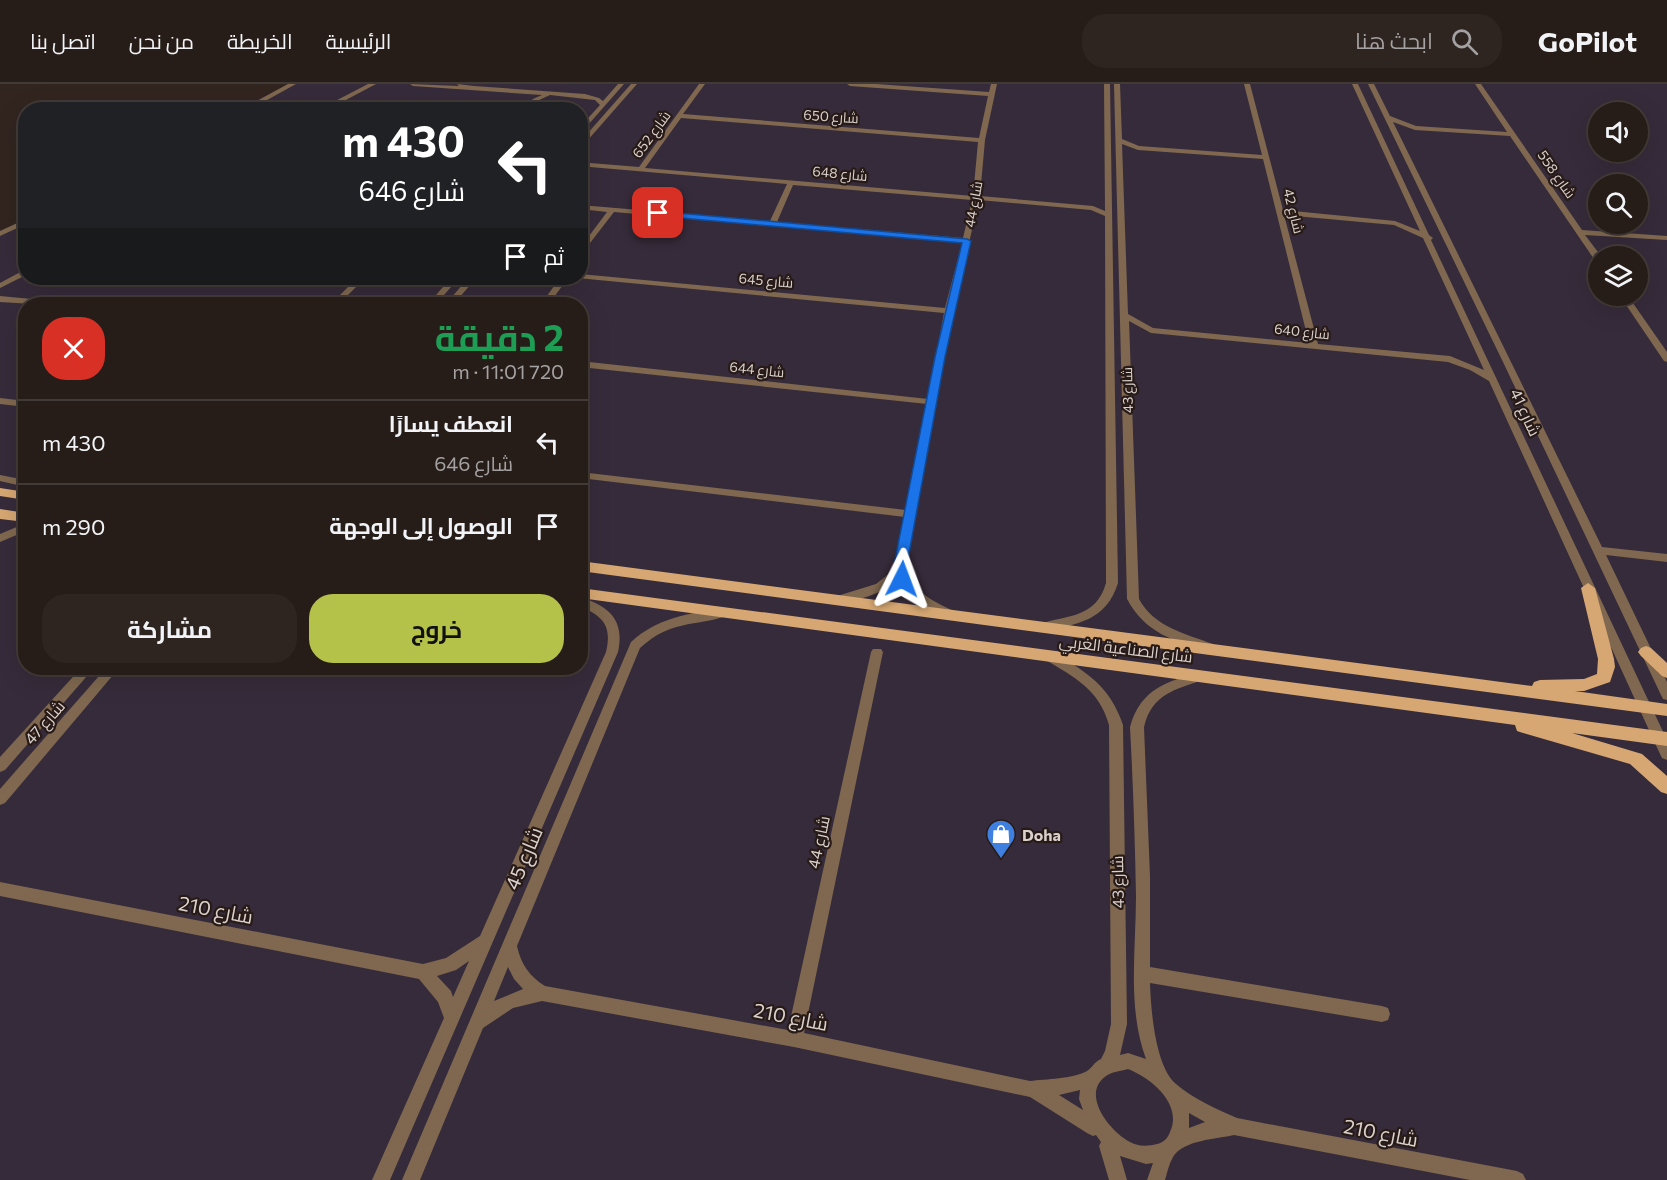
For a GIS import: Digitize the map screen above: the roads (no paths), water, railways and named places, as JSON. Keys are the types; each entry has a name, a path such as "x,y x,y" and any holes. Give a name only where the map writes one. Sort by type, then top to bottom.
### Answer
{"main road":[{"path":"0,491 18,495"},
{"path":"0,514 18,517"},
{"name":"شارع الصناعية الغربي","path":"588,567 1667,710"},
{"path":"1510,689 1584,685 1604,678 1607,667 1606,659 1588,588"},
{"name":"شارع الصناعية الغربي","path":"588,594 1663,738"},
{"path":"1646,652 1667,672"},
{"path":"1477,712 1548,734 1608,748 1636,759 1667,787"}],"street":[{"path":"258,102 293,84"},
{"path":"337,102 372,84"},
{"path":"413,84 592,97 603,105"},
{"path":"449,87 459,84 468,88"},
{"path":"588,123 621,84"},
{"path":"588,138 634,84"},
{"name":"شارع 652","path":"641,170 702,84"},
{"path":"850,84 992,94"},
{"name":"شارع 44","path":"900,570 949,311 976,199 982,140 994,84"},
{"name":"شارع 43","path":"1043,627 1081,618 1100,609 1110,594 1107,84"},
{"name":"شارع 43","path":"1117,84 1132,599 1136,608 1152,623 1213,649"},
{"name":"شارع 42","path":"1247,84 1314,346"},
{"name":"شارع 41","path":"1355,84 1429,238 1644,707 1663,738 1667,754"},
{"name":"شارع 41","path":"1371,84 1667,695"},
{"name":"شارع 558","path":"1478,84 1590,246"},
{"path":"527,92 533,95 535,100 554,94"},
{"name":"شارع 650","path":"679,116 982,140"},
{"path":"1387,117 1415,128 1513,134"},
{"path":"1395,134 1415,128"},
{"path":"1119,140 1138,148"},
{"path":"1119,153 1138,148 1266,156"},
{"name":"شارع 648","path":"590,165 1088,208 1108,215"},
{"path":"772,222 791,182"},
{"name":"شارع 648","path":"1088,208 1108,200"},
{"path":"588,207 967,241"},
{"path":"588,243 613,209"},
{"path":"1280,212 1395,223 1409,221 1418,215"},
{"path":"1395,223 1429,238"},
{"path":"0,234 18,225"},
{"path":"1580,232 1667,238"},
{"path":"0,286 18,276"},
{"name":"شارع 645","path":"588,277 949,311"},
{"path":"341,297 354,285"},
{"path":"438,297 449,285"},
{"path":"456,297 466,285"},
{"path":"0,299 18,301"},
{"path":"1631,306 1667,359"},
{"name":"شارع 640","path":"1125,316 1151,330 1450,359 1493,379"},
{"name":"شارع 640","path":"1126,339 1151,330"},
{"path":"1450,359 1469,354 1478,345"},
{"name":"شارع 644","path":"588,365 932,402"},
{"path":"0,401 18,403"},
{"path":"588,476 910,514"},
{"path":"0,478 18,482"},
{"path":"0,538 18,530"},
{"path":"1598,550 1667,558"},
{"path":"834,601 876,590 886,585 900,570 906,587 914,595 953,616"},
{"name":"شارع 45","path":"381,1180 615,642 615,630 610,620 600,610 588,605"},
{"name":"شارع 45","path":"411,1180 635,645 658,627 673,621 728,612"},
{"name":"شارع 44","path":"794,1039 877,652"},
{"name":"شارع 43","path":"1048,656 1097,687 1113,711 1116,725 1119,1024 1113,1052 1107,1065"},
{"name":"شارع 47","path":"0,766 82,675"},
{"name":"شارع 47","path":"0,799 107,675"},
{"name":"شارع 43","path":"1166,1084 1151,1054 1145,1030 1138,715 1151,696 1173,685 1202,676"},
{"name":"شارع 210","path":"0,889 423,972 450,965 485,941"},
{"path":"508,946 516,969 531,987 542,993"},
{"path":"423,972 445,997 452,1019"},
{"path":"1143,974 1382,1014"},
{"name":"شارع 210","path":"476,1025 487,1014 507,1002 528,994 542,993 794,1039 1030,1089 1094,1127"},
{"path":"1156,1180 1180,1124 1177,1102 1166,1084 1146,1066 1128,1061 1107,1065 1093,1078 1087,1096 1094,1127 1108,1145 1127,1157 1138,1159 1157,1157 1169,1148"},
{"name":"شارع 210","path":"1030,1089 1063,1086 1093,1078"},
{"name":"شارع 210","path":"1166,1084 1202,1112 1236,1127 1517,1180"},
{"name":"شارع 210","path":"1169,1148 1203,1131 1236,1127"},
{"path":"1108,1145 1119,1180"}],"place":[{"name":"Doha","path":"1001,860"}]}
